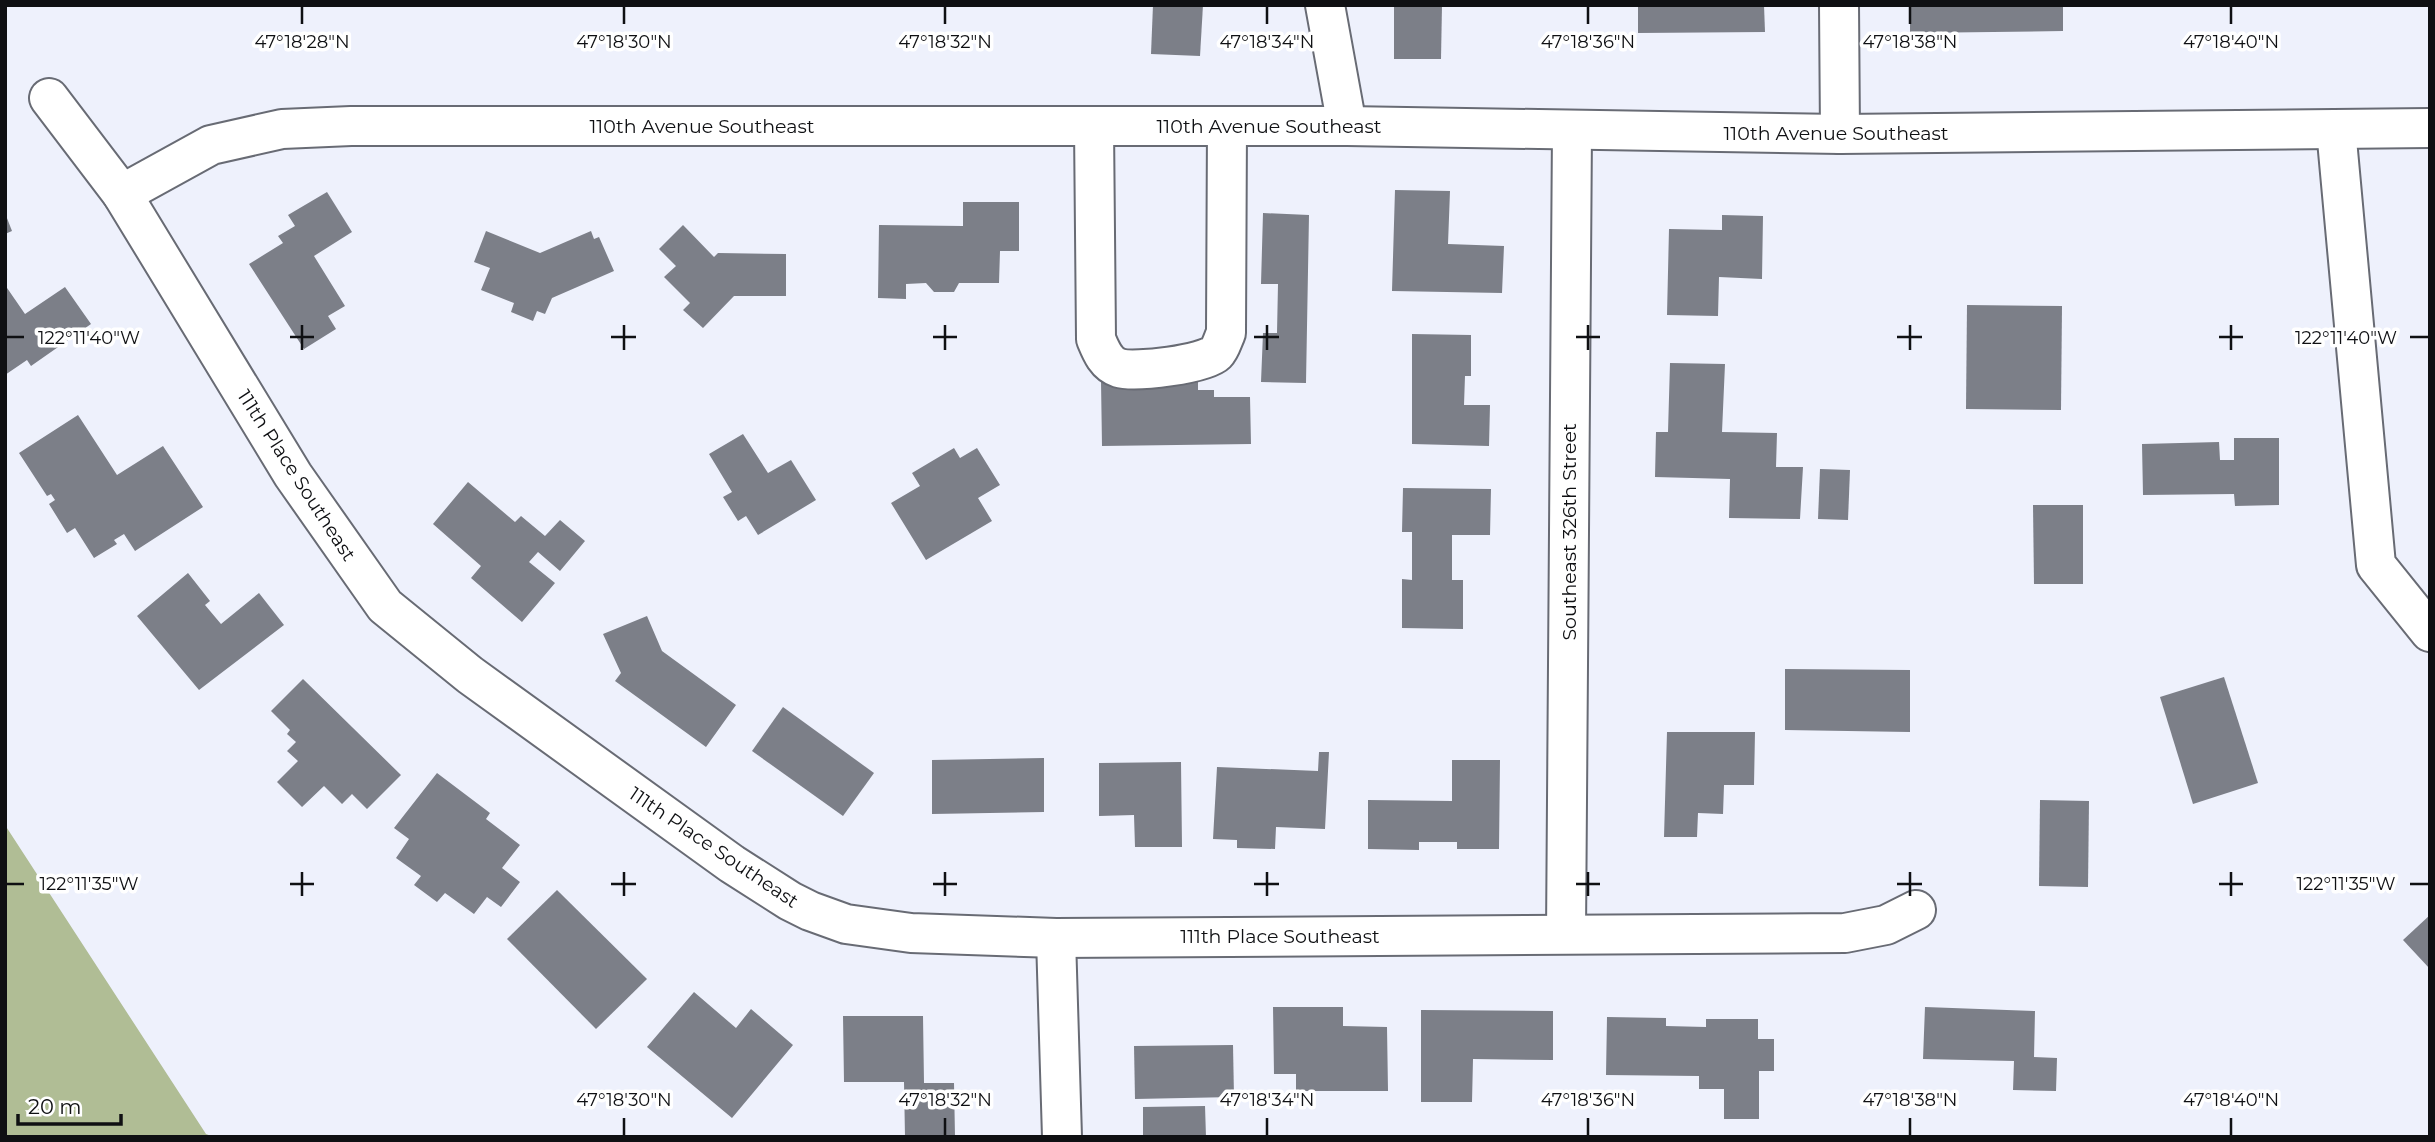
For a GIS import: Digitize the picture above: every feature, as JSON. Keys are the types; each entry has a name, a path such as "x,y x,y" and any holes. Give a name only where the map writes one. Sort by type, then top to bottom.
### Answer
{"street":[{"path":"1325,5 1347,125"},
{"path":"1839,5 1840,134"},
{"name":"111th Place Southeast","path":"50,98 122,194 293,475 384,607 470,675 732,864 810,911 846,924 899,932 1056,938 1845,933 1886,925 1916,910"},
{"path":"1094,126 1096,339 1104,358 1119,368 1141,369 1206,360 1218,352 1226,333 1227,125"},
{"name":"110th Avenue Southeast","path":"122,194 212,145 282,129 351,126 1347,125 1840,134 2430,128"},
{"path":"2336,129 2376,565 2430,632"},
{"name":"Southeast 326th Street","path":"1566,934 1572,130"},
{"path":"1056,938 1062,1137"}],"green space":[{"path":"5,825 206,1134 214,1137 5,1137"}],"building":[{"path":"1153,5 1203,5 1200,56 1151,54"},
{"path":"1394,5 1442,5 1441,59 1394,59"},
{"path":"1638,5 1764,5 1765,32 1638,33"},
{"path":"1910,5 2063,5 2063,31 1910,33"},
{"path":"1395,190 1450,191 1448,244 1504,246 1502,293 1392,291"},
{"path":"327,192 352,232 314,256 345,306 328,316 336,329 304,349 249,264 283,243 278,236 295,226 288,215"},
{"path":"963,202 1019,202 1019,251 1000,251 999,283 959,283 954,292 934,292 926,283 906,284 906,299 878,298 879,225 963,226"},
{"path":"5,213 12,231 5,234"},
{"path":"1263,213 1309,215 1306,383 1261,382 1263,333 1277,333 1278,284 1261,284"},
{"path":"1722,215 1763,216 1762,279 1719,277 1718,316 1667,315 1669,229 1722,230"},
{"path":"683,225 714,257 718,253 786,254 786,296 734,296 703,328 683,310 690,303 664,277 676,266 659,249"},
{"path":"486,231 540,253 591,231 594,239 599,237 614,271 552,298 545,314 537,311 533,321 511,312 514,303 481,290 490,268 474,262"},
{"path":"5,285 25,314 65,287 91,324 31,366 27,360 5,375"},
{"path":"1967,305 2062,306 2061,410 1966,409"},
{"path":"1412,334 1471,335 1471,376 1465,376 1464,405 1490,405 1489,446 1412,444"},
{"path":"1670,363 1725,364 1722,432 1777,433 1776,467 1803,467 1800,519 1729,518 1730,479 1655,477 1656,432 1668,432"},
{"path":"1198,380 1198,390 1214,390 1214,397 1250,397 1251,444 1102,446 1101,381"},
{"path":"78,415 117,475 163,446 203,507 135,551 124,534 114,540 117,544 94,558 75,528 67,533 49,504 55,500 51,494 47,496 19,453"},
{"path":"743,434 768,473 791,460 816,500 758,535 746,516 738,521 723,497 732,492 709,454"},
{"path":"2234,438 2279,438 2279,505 2235,506 2234,494 2143,495 2142,444 2219,442 2220,460 2234,460"},
{"path":"954,448 960,458 977,448 1000,485 978,498 992,521 926,560 891,503 920,486 912,473"},
{"path":"1820,469 1850,470 1848,520 1818,519"},
{"path":"468,482 515,522 521,516 545,536 560,520 585,541 560,571 538,552 529,562 555,583 522,622 471,578 481,566 433,524"},
{"path":"1403,488 1491,489 1490,535 1452,535 1452,580 1463,580 1463,629 1402,628 1402,579 1412,580 1412,532 1402,532"},
{"path":"2033,505 2083,505 2083,584 2034,584"},
{"path":"188,573 210,601 205,605 221,624 259,593 284,625 199,690 137,616"},
{"path":"647,616 662,651 736,705 706,747 615,681 621,673 603,634"},
{"path":"1785,669 1910,670 1910,732 1785,730"},
{"path":"2224,677 2258,783 2193,804 2160,697"},
{"path":"303,679 401,775 367,809 352,794 342,804 324,786 302,807 277,782 298,761 287,751 296,742 287,734 290,730 271,711"},
{"path":"783,707 874,773 843,816 752,751"},
{"path":"1667,732 1755,732 1754,785 1724,785 1723,814 1698,813 1697,837 1664,837"},
{"path":"1319,752 1329,752 1325,829 1276,827 1275,849 1237,848 1237,840 1213,839 1217,767 1318,771"},
{"path":"1044,758 1044,812 932,814 932,760"},
{"path":"1452,760 1500,760 1499,849 1457,849 1457,842 1419,842 1419,850 1368,849 1368,800 1452,801"},
{"path":"1181,762 1182,847 1135,847 1134,815 1099,816 1099,763"},
{"path":"437,773 490,813 486,819 520,845 502,868 520,882 501,907 487,897 474,914 445,893 437,902 414,885 421,876 396,858 409,839 394,828"},
{"path":"2040,800 2089,801 2088,887 2039,886"},
{"path":"557,890 647,979 596,1029 507,939"},
{"path":"2430,915 2430,969 2403,940"},
{"path":"694,992 736,1028 751,1009 793,1045 732,1118 647,1047"},
{"path":"1273,1007 1343,1007 1343,1026 1387,1027 1388,1091 1296,1091 1296,1074 1274,1074"},
{"path":"1925,1007 2035,1011 2034,1057 2057,1058 2056,1091 2013,1090 2014,1061 1923,1059"},
{"path":"1421,1010 1553,1011 1553,1060 1473,1059 1472,1102 1421,1102"},
{"path":"843,1016 923,1016 924,1083 954,1083 955,1137 905,1137 904,1082 844,1082"},
{"path":"1607,1017 1666,1018 1666,1026 1706,1027 1706,1019 1758,1019 1758,1039 1774,1039 1774,1071 1759,1071 1759,1119 1724,1119 1724,1089 1699,1089 1699,1076 1606,1075"},
{"path":"1233,1045 1234,1097 1135,1099 1134,1046"},
{"path":"1205,1106 1206,1137 1143,1137 1143,1107"}]}
